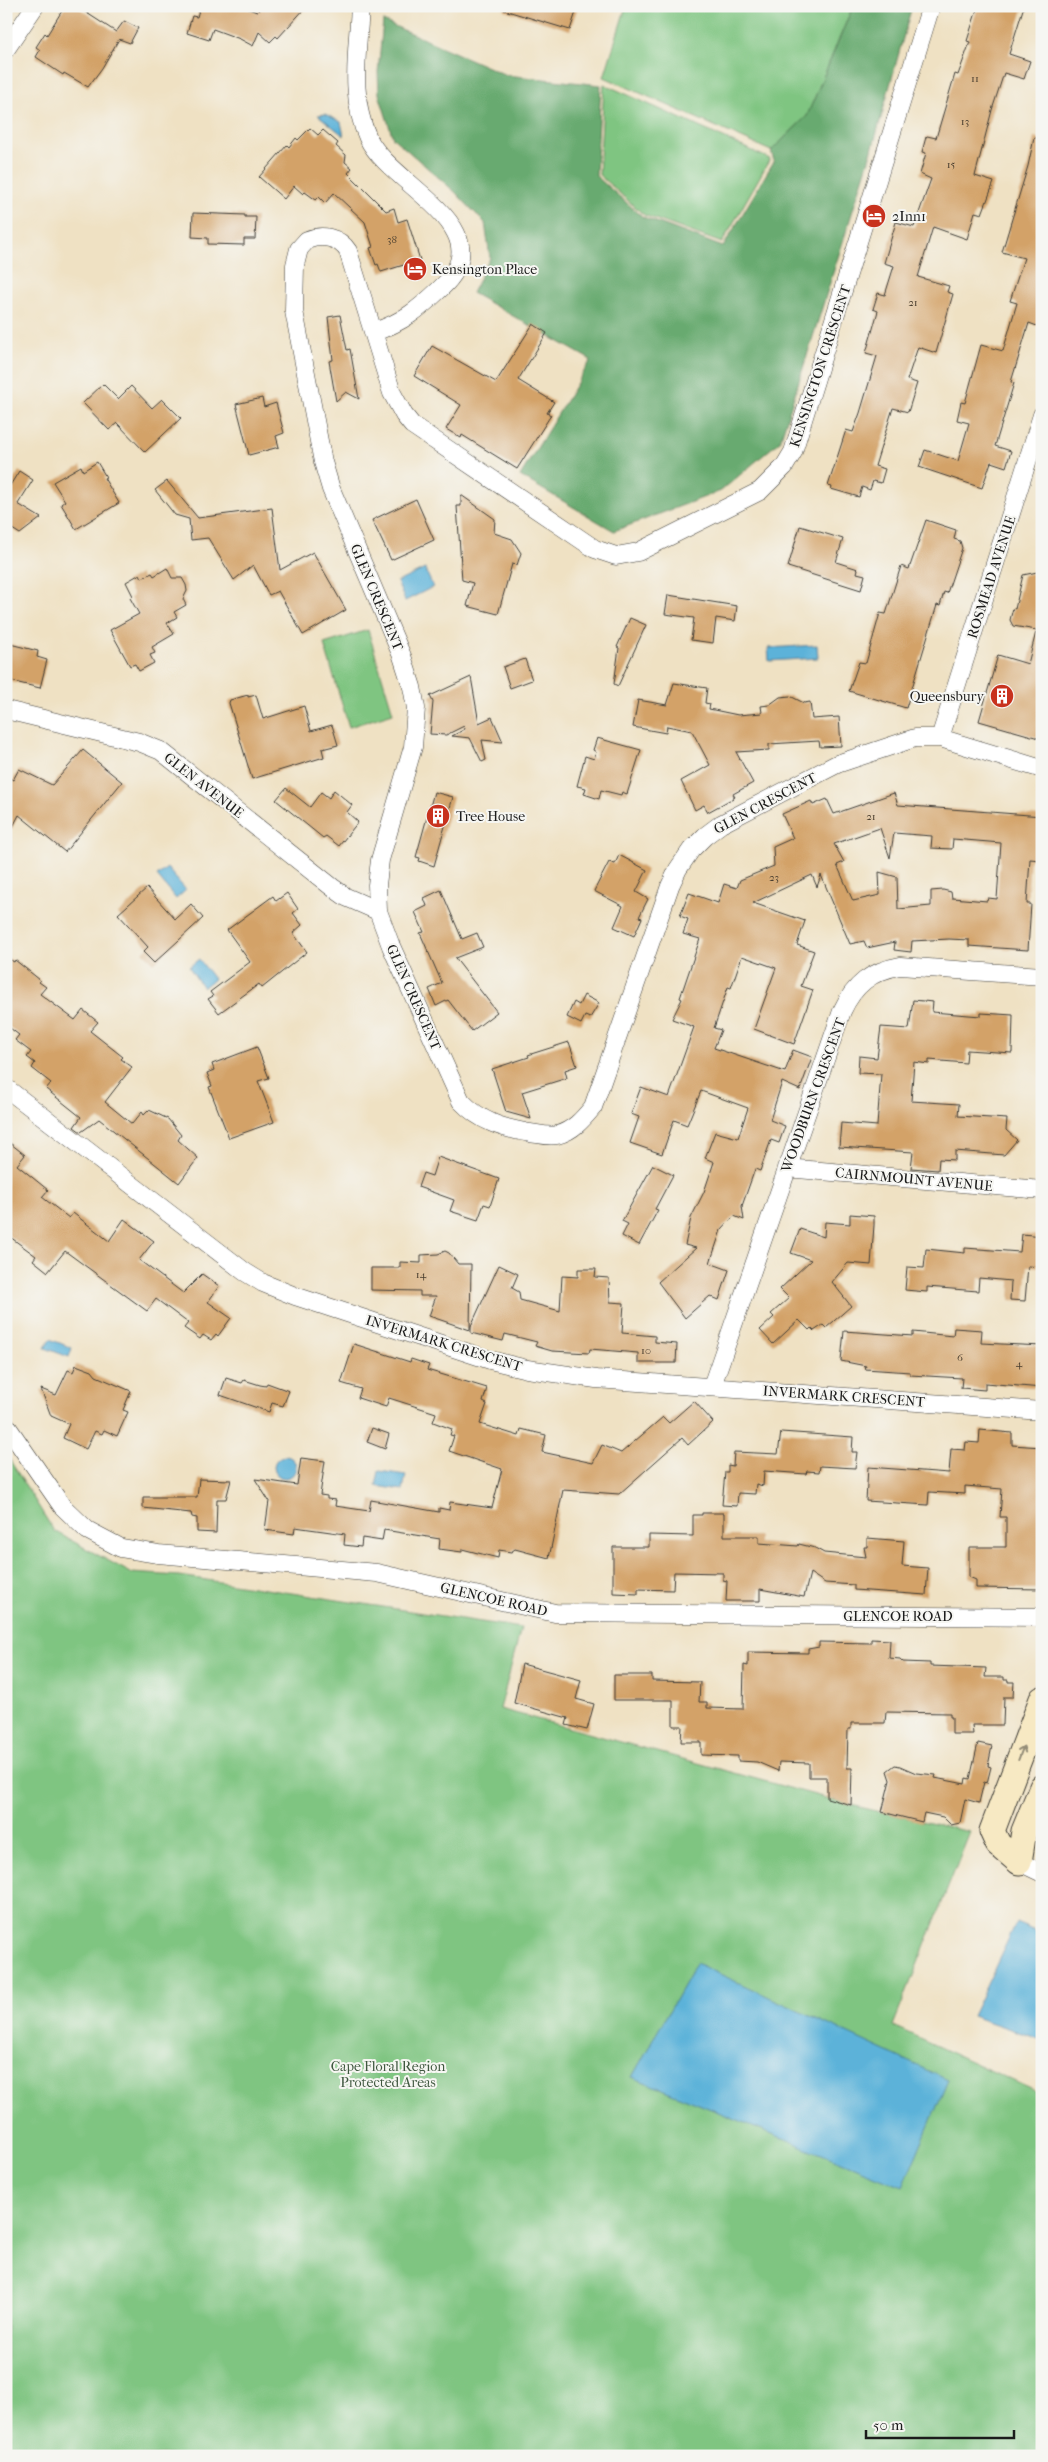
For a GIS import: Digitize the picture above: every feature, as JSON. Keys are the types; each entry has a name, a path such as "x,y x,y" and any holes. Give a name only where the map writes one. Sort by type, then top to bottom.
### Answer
{"street":[{"path":"6,50 35,6"},
{"path":"360,6 356,83 357,103 361,122 369,140 380,157 452,224 460,250 453,275 445,285 404,320 374,332"},
{"name":"KENSINGTON CRESCENT","path":"374,332 397,404 412,425 606,554 616,556 638,552 760,491 784,467 799,437 932,6"},
{"name":"GLEN CRESCENT","path":"374,332 346,247 338,241 327,237 307,240 299,249 295,265 293,278 294,311 323,462 331,489 402,656 412,687 416,708 413,747 380,860 377,885 378,911 391,946 461,1101 472,1113 488,1123 507,1129 546,1136 570,1130 583,1120 593,1106 663,902 678,869 705,836 721,824 837,764 898,742 925,737 940,738 1042,768"},
{"name":"ROSMEAD AVENUE","path":"940,738 1042,415"},
{"name":"GLEN AVENUE","path":"6,710 139,742 161,751 332,887 346,897 378,911"},
{"name":"WOODBURN CRESCENT","path":"712,1386 842,1011 849,996 859,983 878,972 900,966 1042,976"},
{"name":"INVERMARK CRESCENT","path":"6,1088 244,1272 263,1283 295,1296 480,1357 527,1369 596,1378 1042,1411"},
{"name":"CAIRNMOUNT AVENUE","path":"786,1168 1042,1190"},
{"name":"GLENCOE ROAD","path":"6,1425 62,1506 87,1530 120,1548 158,1554 377,1574 555,1613 1042,1617"},
{"path":"1041,1706 992,1831 998,1844 1019,1862 1042,1873"},
{"path":"1006,1792 1038,1796 1024,1831 1019,1862"}],"green space":[{"path":"626,6 853,6 807,116 771,151 604,77"},
{"path":"853,6 912,6 872,150 780,441 721,491 614,531 520,476 591,360 472,293 490,258 485,223 454,191 393,138 379,94 378,72 383,21 506,75 601,85 596,176 643,217 723,247 774,161 771,151 807,116"},
{"path":"604,84 770,159 722,243 644,215 599,175"},
{"path":"368,630 393,713 349,727 324,644"},
{"name":"Cape Floral Region Protected Areas","path":"6,1454 54,1531 131,1573 180,1576 521,1628 500,1709 859,1807 970,1832 893,2026 1042,2094 1042,2456 6,2456"}],"water":[{"path":"325,114 341,122 344,136 318,115"},
{"path":"425,569 433,587 405,601 397,582"},
{"path":"817,645 818,658 769,661 768,648"},
{"path":"167,868 186,890 176,899 157,876"},
{"path":"199,959 214,979 203,988 189,967"},
{"path":"50,1339 72,1348 69,1357 45,1348"},
{"path":"285,1456 293,1459 296,1467 293,1475 285,1478 277,1475 274,1467 277,1459"},
{"path":"379,1471 406,1475 403,1490 376,1486"},
{"path":"1016,1923 1042,1934 1042,2040 972,2016"},
{"path":"696,1963 948,2080 903,2187 632,2077"}],"building":[{"path":"65,6 76,6 116,32 124,21 138,28 130,43 119,39 88,87 64,73 63,75 36,57 40,50 36,47 45,33 47,35"},
{"path":"200,6 241,6 257,12 262,6 307,6 278,38 276,36 270,42 259,32 253,46 213,29 209,40 187,33 192,16 197,17"},
{"path":"505,6 578,6 570,30 504,10"},
{"path":"978,6 1024,6 1009,54 1030,61 1024,79 1004,73 992,110 975,176 994,182 982,214 975,212 967,239 933,227 918,277 949,286 947,292 953,294 936,353 918,347 907,380 917,383 908,412 893,408 875,466 885,469 881,483 873,481 870,490 862,487 859,497 831,489 832,487 828,486 846,430 853,432 877,356 866,353 878,311 873,309 878,293 885,295 894,266 884,263 896,222 914,227 931,179 920,174 926,153 922,152 926,137 936,138 955,74 958,75 970,42 967,41"},
{"path":"310,128 318,135 323,130 338,143 336,146 346,155 345,162 352,168 348,173 386,211 394,208 398,222 407,219 420,260 381,272 378,264 376,265 370,248 373,247 365,222 334,193 325,203 319,197 316,200 305,192 303,194 294,186 284,199 259,177 287,145 289,147 296,138 298,140"},
{"path":"1034,138 1042,138 1042,311 1037,326 1029,323 1011,382 1014,383 995,446 1011,451 1006,467 991,462 982,488 919,467 925,450 958,461 969,423 957,420 961,402 965,403 981,345 1003,351 1017,303 1010,301 1024,258 1002,252 1028,166"},
{"path":"193,213 256,217 255,239 244,239 244,245 208,244 208,238 192,237"},
{"path":"340,315 347,350 350,349 359,399 346,392 336,401 329,361 333,360 328,317"},
{"path":"533,324 547,333 518,380 554,402 547,413 551,415 517,469 462,435 461,438 446,429 461,405 414,376 432,346 496,382"},
{"path":"103,384 118,399 131,386 152,408 162,399 181,418 145,452 117,423 109,430 83,403"},
{"path":"262,398 264,407 276,403 284,433 276,436 279,447 249,455 236,404"},
{"path":"97,462 119,503 76,529 61,504 65,501 53,482 81,466 83,471"},
{"path":"19,471 33,480 18,504 41,518 20,534 6,525 6,492"},
{"path":"167,481 198,518 272,508 280,570 313,552 346,610 303,635 278,591 269,595 253,565 234,580 208,538 191,540 189,519 175,515 155,490"},
{"path":"461,495 495,519 494,533 512,539 521,553 517,565 512,564 498,614 467,606 473,583 462,580 457,506 461,506"},
{"path":"416,499 434,540 391,560 372,520"},
{"path":"926,520 956,530 954,539 960,541 962,548 947,593 944,592 940,606 937,605 906,708 849,691 859,662 866,663 880,613 886,614 901,566 909,569"},
{"path":"800,526 843,539 836,562 858,569 857,573 865,575 861,590 788,567"},
{"path":"167,568 172,578 182,578 186,585 187,591 183,599 186,605 174,612 177,617 167,623 174,634 152,647 155,653 150,655 154,663 139,671 135,664 130,666 110,630 139,614 130,598 133,596 126,582 140,574 142,578 152,573 154,576"},
{"path":"1042,571 1042,631 1013,626 1010,620 1013,608 1015,609 1023,575"},
{"path":"668,595 737,606 735,621 716,618 713,643 691,640 694,618 665,614"},
{"path":"630,618 646,625 618,686 614,684 619,648 617,647"},
{"name":"Queensbury","path":"1036,632 1042,632 1042,739 979,721 998,655 1028,664"},
{"path":"6,643 38,651 37,657 47,660 40,688 6,680"},
{"path":"525,659 532,680 510,688 503,667"},
{"path":"471,677 479,723 492,717 503,742 482,740 486,760 482,762 470,738 452,736 465,729 464,726 446,735 430,734 433,702 430,696"},
{"path":"674,683 707,688 705,703 710,704 709,709 738,715 762,713 761,706 769,705 780,697 790,696 804,703 810,702 812,719 839,717 841,746 820,747 819,741 769,744 769,750 736,752 753,783 733,794 735,797 708,812 704,805 695,810 681,781 710,765 692,731 667,726 666,733 633,727 638,700 667,705"},
{"path":"248,695 248,697 256,695 263,719 304,706 311,731 332,725 338,745 322,749 324,757 252,779 229,703 230,700"},
{"path":"597,738 641,750 627,794 622,792 621,795 601,790 599,799 584,794 586,788 577,786 585,756 594,759 596,752 593,750"},
{"path":"83,750 122,782 65,852 19,815 6,840 6,776 13,780 19,769 52,785"},
{"path":"286,788 310,807 321,792 329,798 334,790 352,805 347,812 358,822 339,846 326,836 323,838 276,800"},
{"name":"Tree House","path":"434,792 453,797 434,866 419,861 420,858 416,857"},
{"path":"894,793 898,805 1042,816 1042,851 1040,860 1030,859 1027,904 1031,904 1028,950 969,946 969,940 949,939 912,941 911,952 894,950 895,942 867,948 864,941 850,944 821,875 817,887 812,875 753,903 805,921 797,945 814,951 801,986 813,990 794,1044 754,1029 776,968 742,956 731,988 728,987 714,1028 721,1030 714,1048 785,1072 793,1050 812,1057 800,1090 782,1082 770,1120 785,1126 779,1143 771,1140 760,1171 755,1169 742,1206 744,1220 734,1216 721,1230 710,1263 729,1270 719,1300 710,1296 685,1318 658,1282 696,1248 685,1245 691,1218 704,1192 714,1162 705,1158 715,1132 738,1138 748,1108 701,1091 687,1125 674,1120 662,1154 630,1143 639,1117 631,1114 641,1087 669,1097 694,1027 672,1019 682,999 680,998 700,939 683,934 688,919 680,916 689,893 718,903 724,884 737,888 740,880 774,866 773,847 793,838 782,814 811,801 813,805 827,799 834,814","holes":["880,828 890,858 894,833 932,836 931,848 952,849 953,839 1001,843 997,899 988,898 987,901 952,898 951,892 943,890 931,891 931,906 898,909 897,877 879,872 880,895 853,901 837,865 844,862 834,844"]},
{"path":"619,855 647,870 636,892 648,899 639,917 642,918 634,936 614,927 623,906 594,891 609,862 615,864"},
{"path":"147,888 175,919 191,904 203,918 154,963 143,952 148,947 118,914"},
{"path":"441,890 462,939 477,933 483,947 455,958 497,1012 472,1031 448,1000 436,1006 429,989 442,983 420,933 424,932 415,912 427,906 424,898"},
{"path":"287,893 298,909 293,913 302,925 293,933 307,952 262,988 259,984 219,1013 208,999 213,996 210,992 250,962 227,930 273,896 276,901"},
{"path":"6,957 14,962 15,960 40,980 39,982 46,987 40,994 75,1020 83,1010 98,1022 90,1031 123,1057 121,1059 132,1067 105,1102 132,1124 142,1112 144,1115 149,1110 168,1119 181,1135 178,1140 198,1158 179,1183 99,1119 81,1132 74,1127 81,1117 46,1089 51,1083 32,1068 35,1063 27,1057 31,1052 15,1040 19,1035 6,1025"},
{"path":"584,995 599,1003 590,1018 585,1016 581,1024 567,1017 574,1002 579,1005"},
{"path":"913,1000 933,1002 932,1012 981,1016 981,1013 1013,1015 1012,1053 967,1050 966,1063 929,1060 929,1064 914,1062 911,1101 959,1104 958,1116 1007,1119 1006,1130 1017,1140 1004,1155 955,1151 955,1160 939,1159 938,1170 911,1168 913,1152 839,1147 841,1123 877,1126 881,1074 858,1073 859,1056 877,1058 881,1027 909,1029"},
{"path":"569,1042 577,1066 565,1070 567,1078 522,1092 531,1119 506,1112 492,1069"},
{"path":"257,1047 269,1078 258,1081 274,1122 229,1138 209,1087 212,1086 207,1073 214,1070 212,1064"},
{"path":"6,1140 25,1155 17,1165 48,1190 42,1197 69,1218 73,1213 109,1241 124,1219 154,1241 139,1260 183,1293 202,1274 219,1286 208,1302 231,1318 218,1336 216,1334 211,1340 203,1335 200,1339 184,1328 188,1323 156,1299 147,1311 65,1251 48,1272 33,1260 36,1256 6,1234"},
{"path":"438,1157 499,1179 490,1206 484,1204 478,1220 450,1211 454,1200 418,1187 423,1173 432,1176"},
{"path":"653,1165 673,1175 655,1209 658,1210 639,1245 622,1236 628,1224 622,1221"},
{"path":"850,1214 874,1216 871,1265 848,1263 832,1282 851,1306 826,1328 823,1325 814,1331 811,1328 809,1330 799,1320 773,1344 760,1330 774,1317 771,1314 789,1298 780,1289 811,1260 791,1253 800,1229 824,1237 825,1222 850,1224"},
{"path":"1022,1234 1042,1236 1042,1267 1028,1266 1025,1301 1010,1300 1011,1281 979,1278 978,1291 927,1287 927,1292 905,1290 907,1267 924,1268 926,1249 965,1253 965,1248 1020,1252"},
{"path":"445,1251 458,1264 471,1264 470,1330 429,1316 436,1296 420,1296 420,1291 371,1290 371,1268 400,1268 400,1262 421,1263 421,1255 438,1254"},
{"path":"499,1265 518,1274 512,1288 519,1292 520,1300 560,1311 562,1276 578,1277 578,1269 596,1269 595,1277 609,1278 610,1302 624,1303 622,1333 655,1336 655,1342 677,1344 676,1363 638,1363 638,1353 590,1349 589,1353 552,1351 535,1346 537,1342 505,1334 503,1341 471,1333 471,1326"},
{"path":"954,1328 982,1330 981,1343 1042,1346 1042,1388 985,1383 985,1390 961,1388 962,1378 910,1375 910,1372 865,1369 866,1366 841,1361 844,1331 913,1336 913,1332 953,1336"},
{"path":"354,1344 410,1362 411,1359 429,1365 427,1370 487,1388 483,1402 487,1404 480,1424 519,1436 521,1429 546,1435 542,1452 593,1463 602,1445 621,1453 663,1417 669,1423 694,1401 713,1422 688,1445 682,1438 619,1494 563,1490 549,1558 515,1549 511,1552 499,1550 498,1558 462,1549 462,1552 439,1549 440,1539 384,1530 382,1541 362,1538 361,1547 344,1545 345,1534 295,1527 294,1534 265,1530 269,1501 255,1479 297,1485 301,1458 325,1461 320,1495 327,1496 327,1499 336,1500 335,1506 369,1511 371,1500 439,1512 439,1508 449,1510 450,1502 492,1508 502,1469 449,1451 454,1436 450,1435 452,1429 433,1422 436,1413 389,1398 386,1407 358,1398 361,1389 341,1383"},
{"path":"76,1365 131,1391 123,1410 128,1412 117,1436 104,1430 102,1434 95,1431 86,1449 63,1438 69,1424 51,1416 41,1389 56,1395 68,1370 73,1372"},
{"path":"226,1378 242,1383 244,1380 266,1386 267,1383 289,1391 283,1406 272,1403 269,1412 220,1395"},
{"path":"372,1428 389,1434 385,1449 367,1442"},
{"path":"980,1430 1012,1433 1012,1445 1042,1447 1042,1589 976,1588 976,1580 969,1577 969,1547 1006,1547 1006,1517 1000,1517 1002,1489 965,1486 965,1494 929,1492 928,1505 866,1501 868,1467 949,1473 951,1449 965,1450 966,1442 979,1443"},
{"path":"781,1432 853,1437 852,1452 857,1452 855,1468 820,1466 819,1472 807,1471 806,1474 764,1471 763,1486 756,1484 755,1494 738,1493 737,1506 722,1505 725,1472 728,1472 728,1465 733,1466 734,1452 778,1454"},
{"path":"199,1479 231,1480 226,1499 217,1499 216,1533 197,1532 197,1518 192,1517 191,1513 143,1508 143,1497 197,1497"},
{"path":"702,1513 724,1513 724,1536 759,1536 759,1543 798,1546 799,1544 815,1548 824,1553 866,1557 864,1547 867,1547 867,1538 904,1541 902,1566 928,1568 926,1595 854,1590 854,1585 825,1583 810,1573 804,1597 760,1589 760,1601 726,1601 727,1581 723,1580 723,1573 674,1572 673,1590 638,1589 638,1594 613,1593 613,1547 649,1547 649,1535 693,1536 693,1515 702,1515"},
{"path":"871,1639 890,1640 889,1658 900,1659 903,1662 930,1663 930,1666 986,1668 985,1677 1004,1677 1004,1680 1008,1680 1008,1682 1014,1682 1013,1697 1004,1697 1003,1725 972,1725 973,1734 952,1734 952,1717 950,1717 950,1713 886,1712 885,1723 851,1723 851,1729 848,1729 847,1768 852,1768 851,1805 827,1798 827,1777 809,1777 809,1763 779,1762 778,1771 757,1762 738,1761 738,1756 701,1755 701,1742 681,1742 682,1726 673,1726 673,1700 614,1700 614,1675 652,1675 652,1681 700,1682 699,1702 707,1702 707,1708 743,1709 744,1665 748,1666 748,1652 808,1653 808,1649 819,1647 819,1642 871,1643"},
{"path":"522,1664 581,1680 576,1699 594,1704 587,1730 566,1725 568,1718 514,1703"},
{"path":"978,1743 992,1746 988,1766 991,1767 987,1783 984,1782 979,1803 965,1799 960,1823 951,1825 943,1817 924,1813 922,1822 882,1812 890,1780 887,1771 895,1765 916,1773 936,1775 935,1778 965,1784 966,1778 970,1779"}],"place":[{"name":"2Inn1","path":"874,216"},
{"name":"Kensington Place","path":"415,269"},
{"name":"Queensbury","path":"1002,696"},
{"name":"Tree House","path":"438,816"}]}
